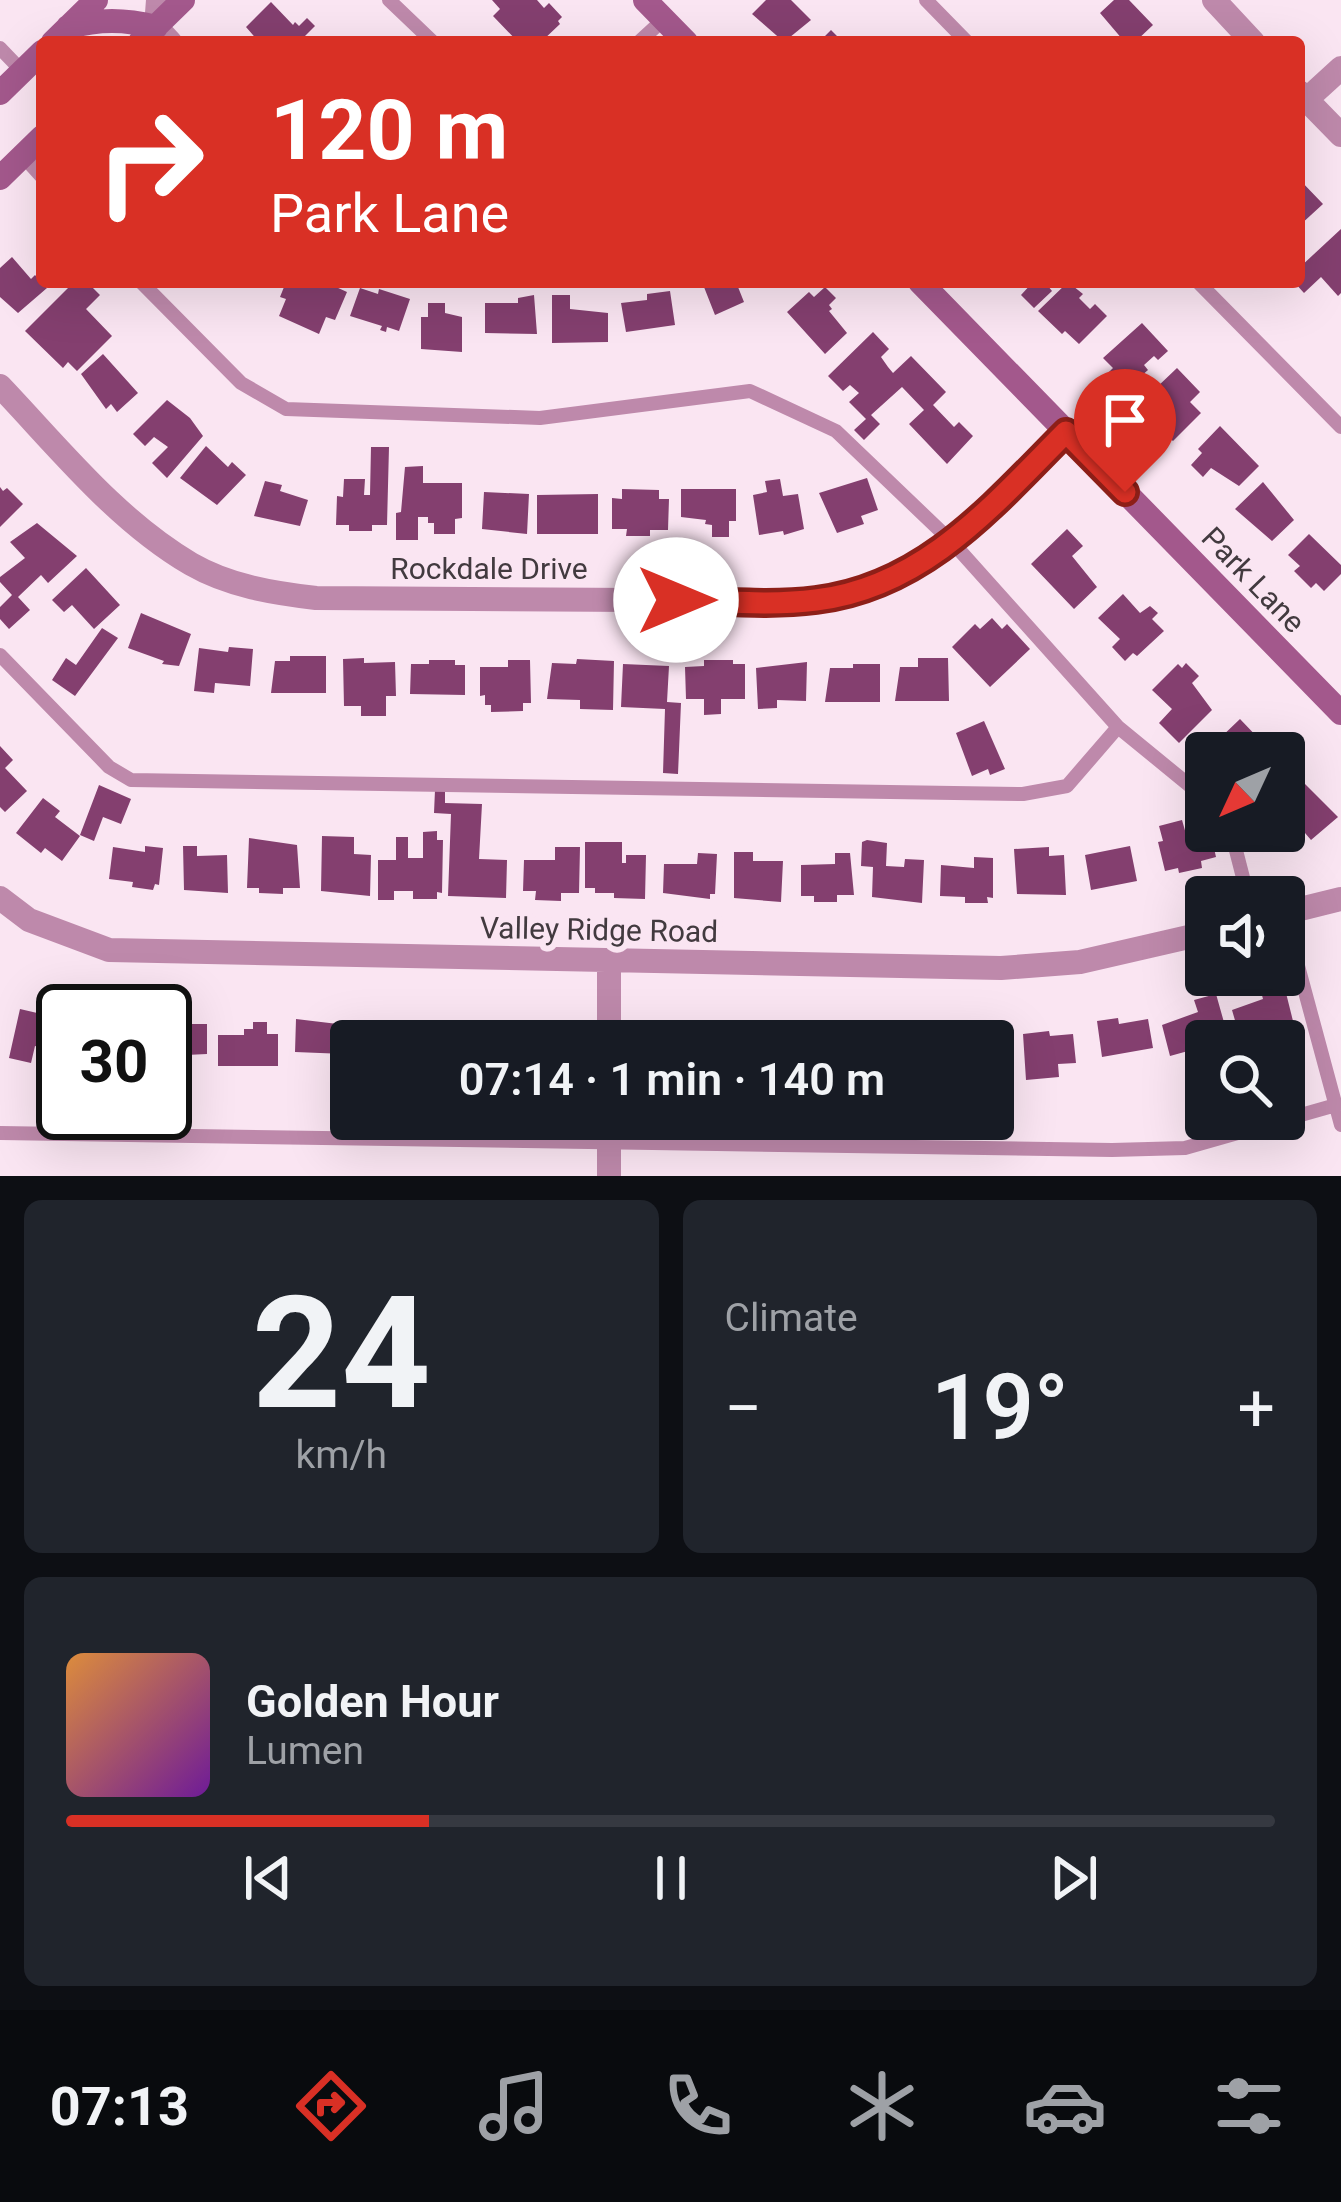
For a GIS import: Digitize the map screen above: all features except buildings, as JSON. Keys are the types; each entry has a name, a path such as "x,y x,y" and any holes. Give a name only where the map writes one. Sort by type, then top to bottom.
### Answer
{"street":[{"path":"60,35 96,0"},
{"path":"155,36 158,0"},
{"path":"156,36 183,0"},
{"path":"645,0 680,36"},
{"path":"1214,0 1247,36"},
{"path":"60,35 97,20 127,20 153,36"},
{"path":"0,93 36,58"},
{"path":"1305,94 1341,68"},
{"path":"1305,99 1341,135"},
{"path":"0,178 36,143"},
{"name":"Park Lane","path":"926,288 1341,713"},
{"name":"Rockdale Drive","path":"0,386 138,526 193,565 236,583 316,598 812,601 880,584 953,543 1066,432"},
{"name":"Valley Ridge Road","path":"0,898 28,920 109,950 1000,968 1080,962 1185,939"},
{"path":"1305,908 1341,899"},
{"path":"609,960 609,1020"},
{"path":"609,1140 609,1176"}],"lane":[{"path":"388,0 427,36"},
{"path":"926,0 961,36"},
{"path":"646,36 664,20"},
{"path":"0,48 22,71"},
{"path":"23,156 36,170"},
{"path":"147,288 241,383 286,409 540,418 750,391 836,431 953,543 1118,727 1185,782"},
{"path":"1204,288 1341,427"},
{"path":"0,655 109,767 131,780 1023,794 1066,786 1118,727"},
{"path":"1305,991 1341,1125"},
{"path":"897,1140 1185,1148 1336,1105"},
{"path":"0,1133 330,1132"}],"route":[{"path":"676,600 812,601 843,596 908,572 953,543 1066,432 1125,492"}]}
